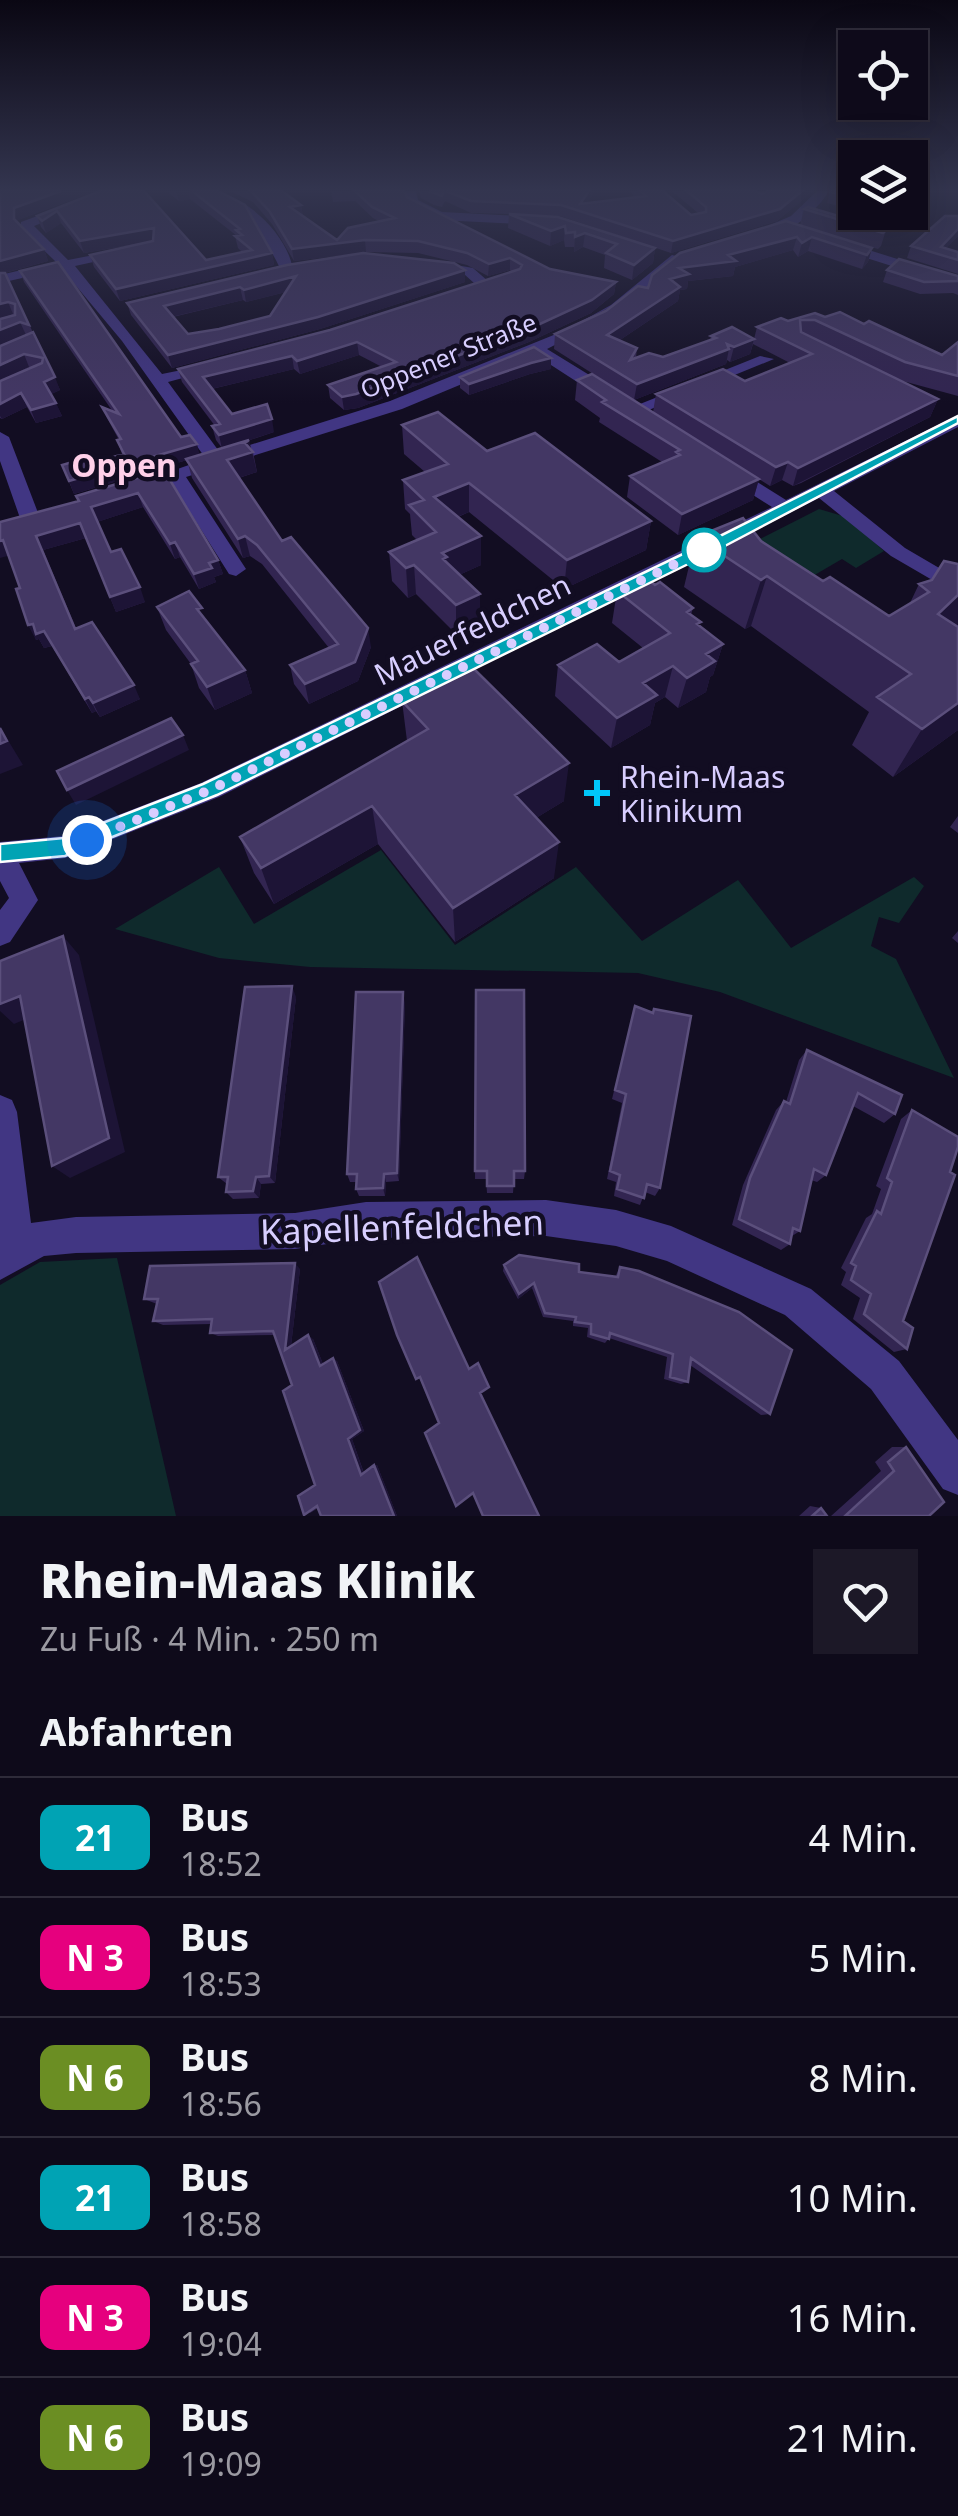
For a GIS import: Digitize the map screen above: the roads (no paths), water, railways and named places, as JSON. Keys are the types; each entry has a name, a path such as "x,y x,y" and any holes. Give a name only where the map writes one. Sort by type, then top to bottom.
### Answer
{"street":[{"path":"0,279 68,262 110,312 218,462"},
{"path":"283,262 288,270"},
{"name":"Oppener Straße","path":"114,494 396,404 571,333 616,308 670,262"},
{"path":"891,262 958,283"},
{"path":"420,264 468,271 487,286 440,300"},
{"path":"252,278 308,266"},
{"path":"110,312 128,308"},
{"path":"535,348 640,415 766,359"},
{"path":"157,380 232,360"},
{"name":"Mauerfeldchen","path":"0,854 65,847 210,790 821,492 958,420 941,412"},
{"path":"0,437 31,518"},
{"path":"710,460 786,509"},
{"path":"176,475 236,568"},
{"path":"821,492 849,509 898,552 958,588"},
{"path":"0,854 6,884 24,900 0,933"},
{"path":"0,1112 8,1256"},
{"name":"Kapellenfeldchen","path":"8,1256 39,1238 311,1230 366,1220 546,1218 616,1228 672,1244 798,1302 885,1375 958,1474"}],"place":[{"name":"Rhein-Maas Klinikum","path":"597,793"}],"district":[{"name":"Oppen","path":"124,464"}]}
